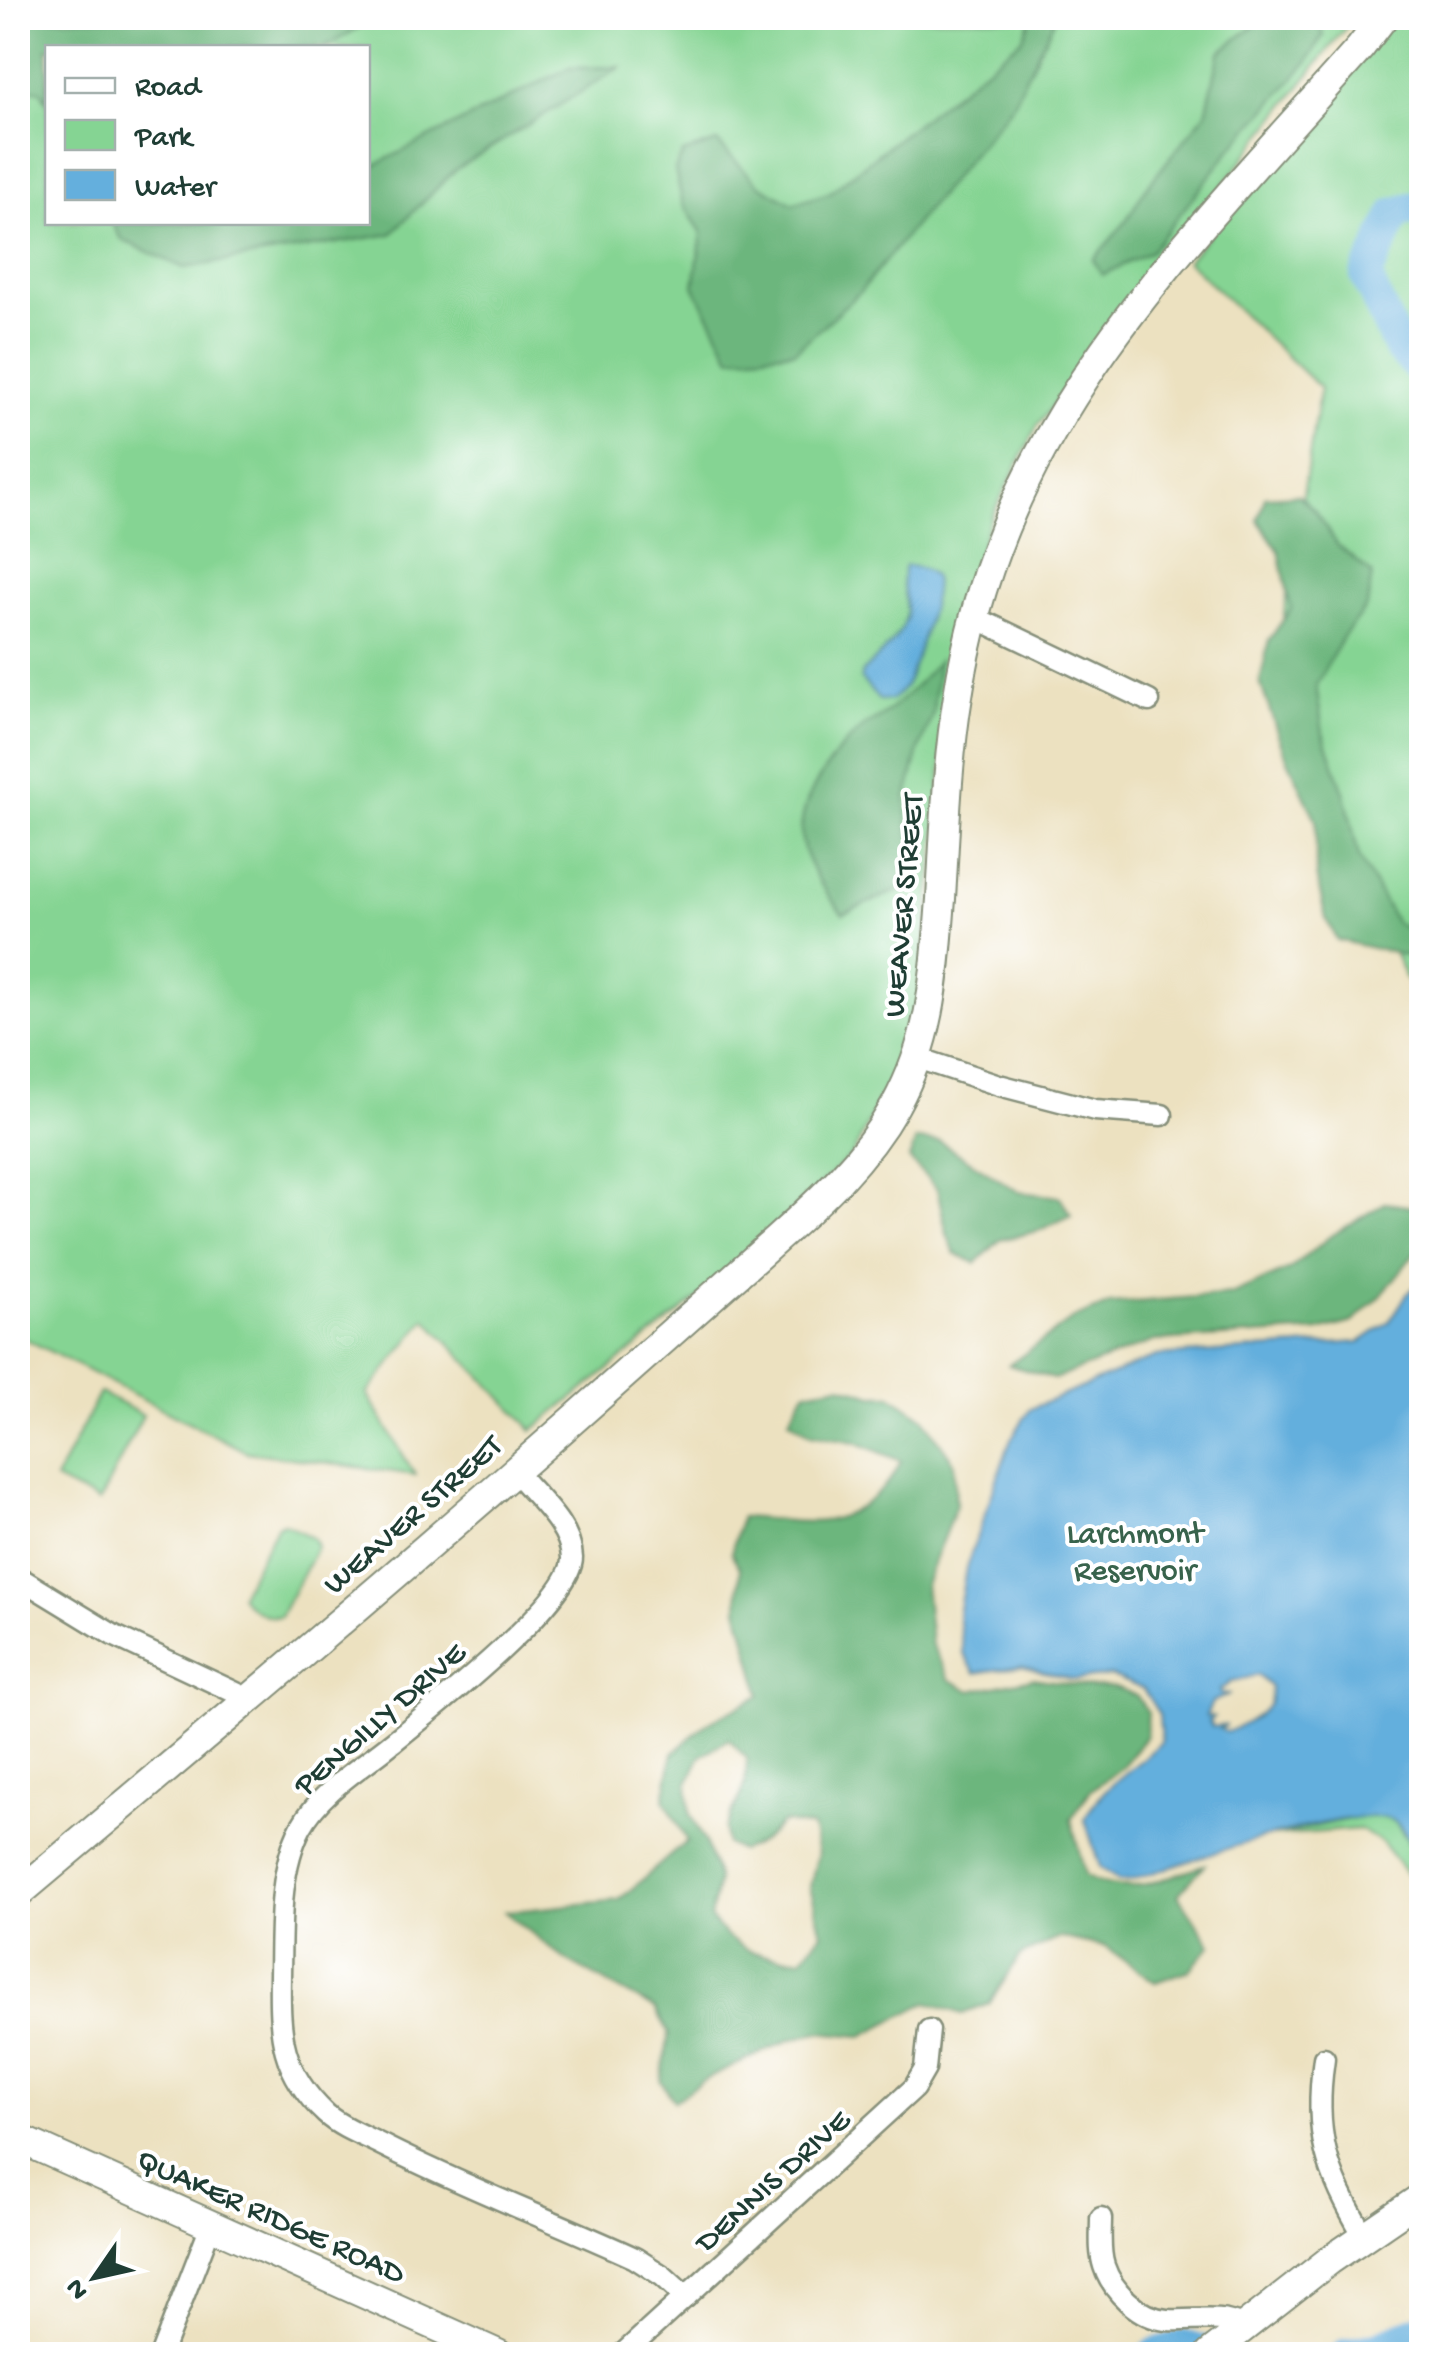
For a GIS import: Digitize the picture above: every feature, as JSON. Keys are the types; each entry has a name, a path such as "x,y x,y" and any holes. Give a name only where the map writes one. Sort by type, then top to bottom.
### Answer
{"main road":[{"name":"WEAVER STREET","path":"18,1894 515,1471 828,1193 880,1132 918,1058 934,1001 948,772 958,692 974,617 1000,536 1025,478 1088,370 1174,257 1360,48 1382,18"},
{"name":"QUAKER RIDGE ROAD","path":"18,2138 498,2354"},
{"path":"1226,2342 1364,2236 1422,2197"}],"street":[{"path":"974,617 1149,700"},
{"path":"918,1058 1095,1110 1162,1115"},
{"name":"PENGILLY DRIVE","path":"515,1471 567,1536 570,1571 536,1617 430,1712 324,1797 308,1816 290,1857 281,1919 280,2029 297,2079 328,2116 414,2162 635,2258 686,2298"},
{"path":"18,1576 113,1636 249,1699"},
{"name":"DENNIS DRIVE","path":"622,2354 914,2088 924,2069 930,2030"},
{"path":"1324,2058 1318,2096 1321,2141 1334,2183 1364,2236"},
{"path":"1100,2218 1103,2264 1121,2294 1160,2320 1220,2318 1226,2342"},
{"path":"161,2354 211,2226"}],"green space":[{"path":"18,18 1353,18 1038,425 989,522 953,634 917,1020 853,1154 713,1286 533,1430 426,1319 367,1394 415,1475 247,1452 18,1335"},
{"path":"18,18 375,18 329,45 45,45 45,99 41,91 18,87"},
{"path":"1031,18 1055,18 1012,105 860,292 795,351 731,357 694,286 702,233 683,204 675,170 683,153 717,142 758,184 793,204 829,193 1022,39"},
{"path":"1264,18 1319,18 1323,35 1307,63 1231,149 1150,252 1102,275 1093,260 1206,113 1220,52"},
{"path":"1390,18 1407,18 1421,29 1421,1011 1272,689 1320,388 1187,261"},
{"path":"621,67 455,170 391,234 184,268 122,240 113,225 370,225 370,165 569,68"},
{"path":"1299,495 1316,512 1338,546 1372,574 1367,606 1343,637 1316,685 1323,733 1345,795 1359,857 1396,923 1421,936 1421,956 1416,958 1337,940 1326,919 1316,875 1316,820 1283,749 1260,682 1269,640 1291,609 1279,551 1258,520 1265,497"},
{"path":"938,661 933,713 906,800 910,846 903,888 843,914 818,879 804,850 802,824 811,793 840,750 863,727 898,703"},
{"path":"916,1140 940,1142 1019,1192 1060,1197 1072,1215 1038,1231 1000,1240 976,1263 955,1254 937,1189 909,1159"},
{"path":"1385,1203 1421,1208 1421,1240 1381,1296 1353,1322 1319,1331 1154,1341 1054,1379 1009,1365 1073,1319 1110,1304 1233,1294 1290,1269 1328,1238"},
{"path":"840,1385 873,1395 891,1395 924,1418 954,1463 956,1505 925,1585 931,1643 949,1679 971,1691 1033,1678 1115,1687 1137,1696 1148,1713 1146,1736 1122,1767 1090,1791 1071,1819 1085,1875 1131,1887 1204,1865 1178,1895 1211,1945 1190,1970 1155,1982 1106,1947 1060,1937 1020,1956 989,2004 962,2014 928,2002 862,2036 818,2032 789,2040 702,2081 674,2101 661,2082 669,2034 655,2009 566,1960 505,1912 619,1900 687,1841 664,1799 673,1753 707,1723 761,1695 738,1608 740,1568 731,1553 741,1517 809,1522 841,1517 881,1490 901,1461 856,1442 811,1434 789,1419 805,1391","holes":["729,1739 747,1759 745,1786 725,1829 726,1844 740,1851 747,1849 783,1822 812,1827 818,1853 810,1887 822,1933 802,1958 750,1951 729,1939 710,1918 718,1880 706,1844 690,1814 688,1783 701,1756"]},
{"path":"100,1393 143,1415 99,1502 55,1480"},
{"path":"284,1523 314,1539 317,1547 280,1616 269,1616 247,1604 240,1595 277,1526"},
{"path":"1371,1814 1395,1821 1421,1861 1421,1891 1382,1843 1359,1829 1273,1836"}],"water":[{"path":"905,566 932,575 933,599 904,688 892,700 879,700 861,679 862,673 895,639 904,623"},
{"path":"1421,1282 1421,1861 1395,1822 1377,1817 1309,1826 1119,1881 1100,1867 1085,1820 1108,1788 1161,1742 1159,1714 1143,1689 1111,1676 1075,1680 1021,1666 975,1673 963,1653 958,1615 966,1568 1011,1439 1030,1409 1157,1356 1360,1342 1389,1322 1408,1293","holes":["1258,1675 1270,1687 1269,1704 1256,1717 1226,1732 1220,1729 1227,1725 1212,1727 1209,1721 1213,1717 1206,1716 1212,1702 1230,1694 1221,1694 1220,1690 1231,1682"]}],"waterway":[{"path":"1422,206 1396,213 1366,276 1399,349 1422,370"},
{"path":"1347,2354 1422,2329"},
{"path":"1154,2354 1184,2345 1213,2354"}],"park label":[{"name":"Larchmont Reservoir","path":"1135,1550"}]}
